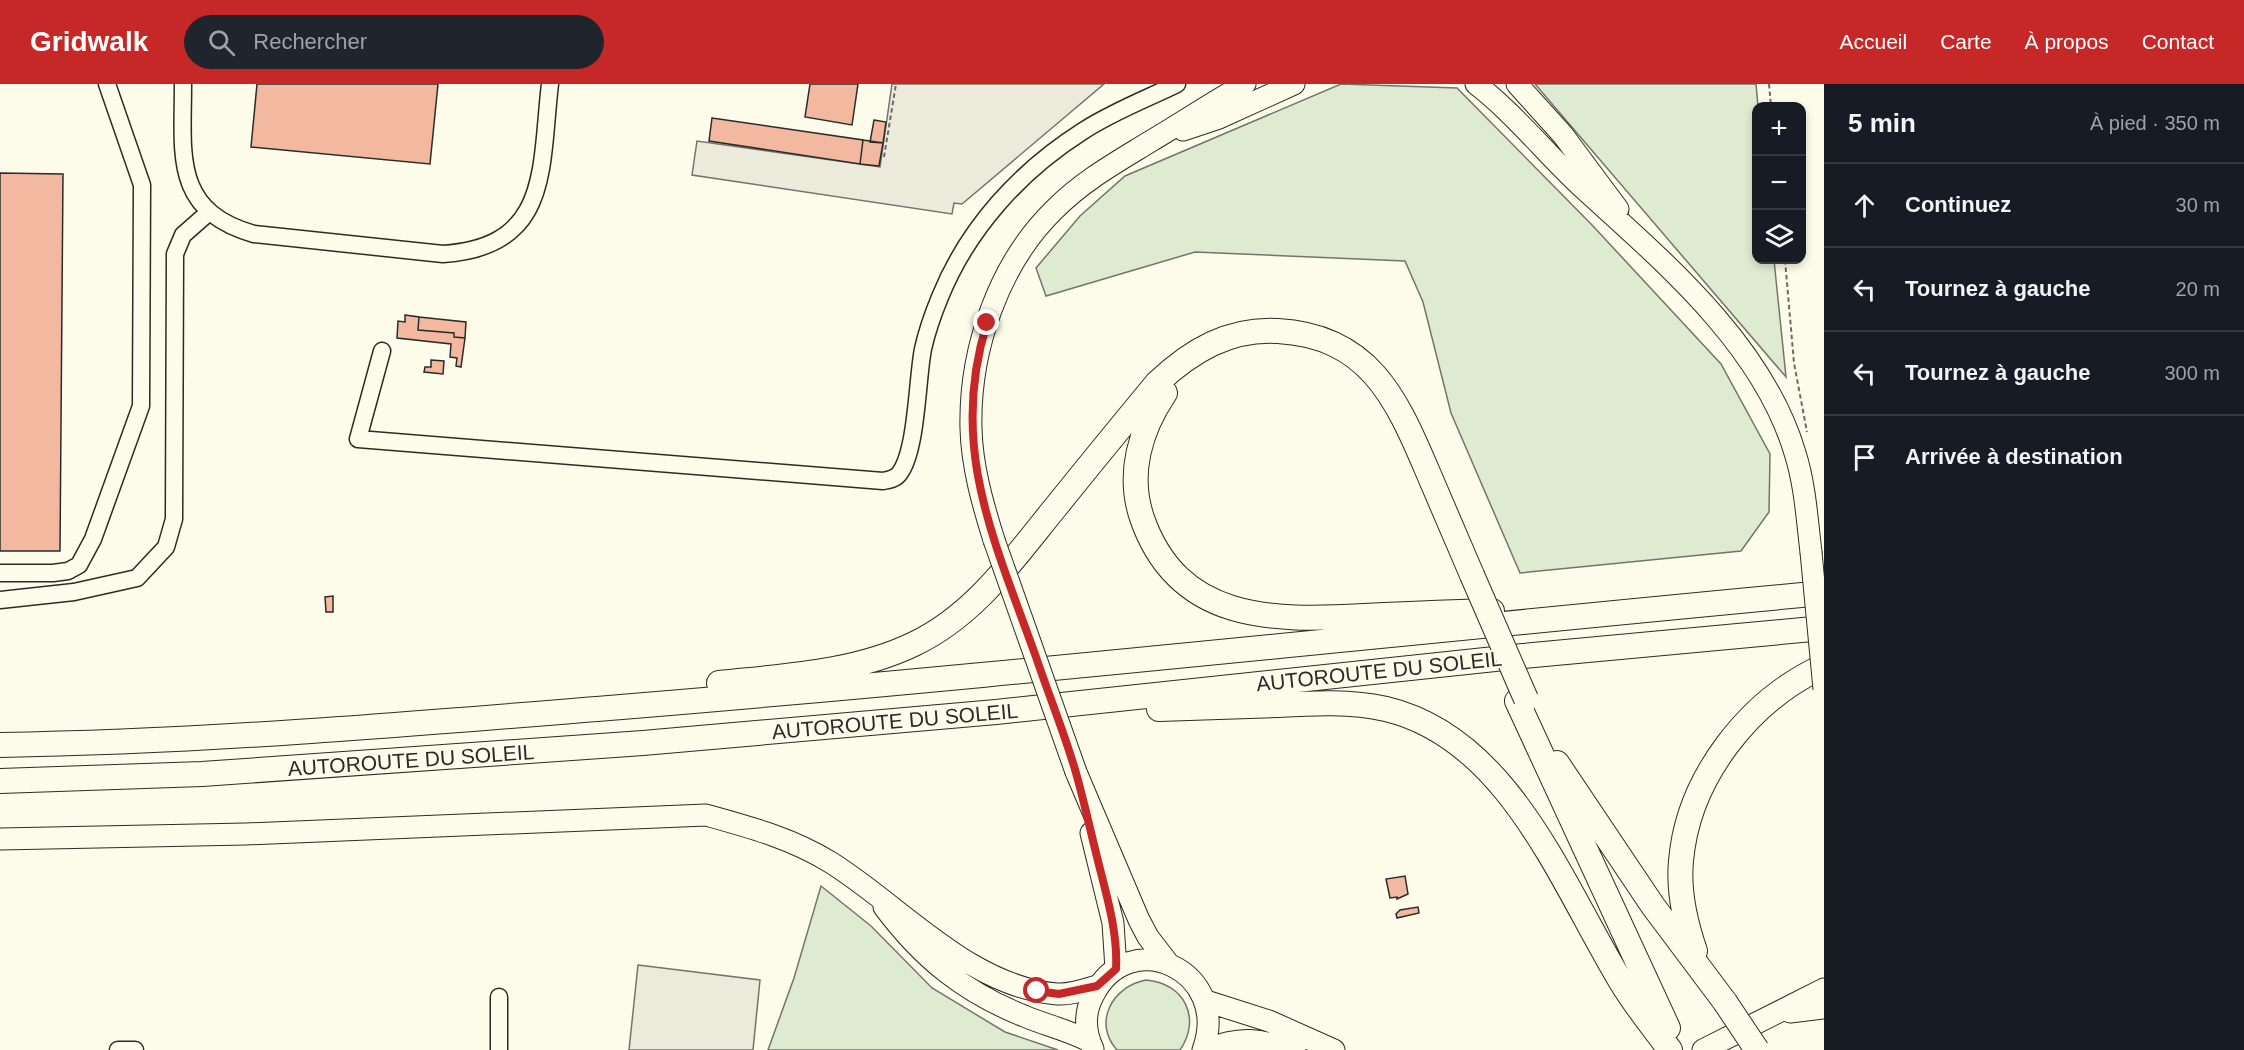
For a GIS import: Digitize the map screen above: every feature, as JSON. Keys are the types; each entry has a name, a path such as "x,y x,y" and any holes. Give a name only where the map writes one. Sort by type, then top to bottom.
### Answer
{"highway":[{"path":"505,716 643,691 799,675 856,664 913,645 940,631 981,597 1157,383 1176,366 1209,344 1257,331 1291,331 1328,341 1358,357 1383,382 1410,429 1468,576 1669,1041"},
{"path":"1468,576 1395,421 1367,380 1332,355 1307,346 1280,341 1238,345 1214,354 1189,369 1153,410 1137,454 1135,484 1139,510 1147,532 1167,564 1194,590 1218,603 1263,617 1296,620 1465,612 1674,607"},
{"name":"AUTOROUTE DU SOLEIL","path":"0,745 201,738 505,716 1004,674 1824,594"},
{"name":"AUTOROUTE DU SOLEIL","path":"0,781 202,774 360,765 654,742 1010,711 1511,657 1824,628"},
{"path":"1700,965 1684,912 1680,880 1682,847 1696,799 1721,755 1750,718 1792,683 1824,666"},
{"path":"1521,700 1558,765 1653,906 1700,965 1757,1050"},
{"path":"1010,711 1325,703 1386,709 1428,723 1475,756 1502,784 1535,833 1621,982 1669,1041"}],"main road":[{"path":"1205,1050 1210,1018 1206,1001 1197,985 1184,972 1168,963 1148,938 1076,772 994,540 976,472 971,431 972,391 978,354 1000,290 1027,242 1054,210 1104,168 1245,84"},
{"path":"1151,142 1219,118 1294,84"},
{"path":"1476,84 1583,188 1634,231 1717,321 1756,370 1779,412 1796,455 1811,552 1824,689"},
{"path":"1517,84 1598,180 1634,231"},
{"path":"1076,772 1113,923 1116,969"},
{"path":"0,839 246,834 706,815 779,836 828,861 869,888 946,948 978,969 1019,985 1059,994 1097,986"},
{"path":"869,888 902,932 940,970 968,989 1024,1017 1091,1045"},
{"path":"1091,1045 1086,1022 1089,1003 1097,986 1116,969 1142,961 1168,963"},
{"path":"1703,1050 1824,989"},
{"path":"1206,1001 1269,1021 1334,1050"},
{"path":"1769,1017 1824,1008"},
{"path":"1205,1050 1240,1039 1258,1040 1295,1050"}],"street":[{"path":"0,573 53,573 68,571 79,565 93,539 141,406 142,185 107,84"},
{"path":"183,84 183,145 187,176 194,193 208,213 227,225 254,234 443,254 467,252 489,246 509,234 522,222 533,200 539,177 550,84"},
{"path":"381,351 358,439 883,481 893,479 900,473 912,437 923,350 937,306 956,265 992,210 1039,163 1084,130 1177,84"},
{"path":"0,600 75,592 137,578 166,547 174,519 176,254 183,235 208,213"},
{"path":"499,997 499,1050"},
{"path":"118,1050 135,1050"}],"path":[{"path":"884,157 896,84"},
{"path":"1769,84 1771,102"},
{"path":"1785,264 1794,363 1809,441"}],"green space":[{"path":"1341,84 1457,88 1592,225 1721,364 1770,454 1769,512 1741,551 1520,573 1451,413 1423,302 1405,261 1195,252 1046,296 1036,268 1080,216 1125,176"},
{"path":"1535,84 1756,84 1758,102 1752,102 1752,264 1774,264 1786,377"},
{"path":"821,886 871,926 932,988 1005,1032 1058,1050 768,1050 794,978"},
{"path":"1146,980 1170,988 1186,1004 1189,1026 1180,1050 1117,1050 1110,1039 1106,1028 1106,1017 1116,997 1134,984"}],"shaded area":[{"path":"892,84 1104,84 962,204 954,203 952,214 692,175 697,141 880,167"},
{"path":"638,965 760,980 753,1050 629,1050"}],"building":[{"path":"257,84 438,84 430,164 251,147"},
{"path":"810,84 858,84 852,125 805,117"},
{"path":"712,118 863,140 860,164 709,141"},
{"path":"874,120 886,122 883,143 870,142"},
{"path":"863,140 883,143 879,166 860,164"},
{"path":"0,173 63,174 60,551 0,551"},
{"path":"405,315 419,317 418,330 454,333 454,337 465,338 461,367 456,366 457,358 450,357 451,344 397,338 398,321 405,322"},
{"path":"419,317 466,322 465,338 454,337 454,333 418,330"},
{"path":"431,360 444,361 443,374 424,372 425,367 431,367"},
{"path":"333,596 333,612 326,612 325,597"},
{"path":"1405,876 1408,894 1397,899 1397,897 1390,898 1386,879"},
{"path":"1418,907 1419,913 1397,918 1396,914 1400,910"}],"route":[{"path":"987,323 978,354 972,391 971,431 976,472 994,540 1076,772 1113,923 1117,955 1116,969 1097,986 1059,994 1037,991"}]}
